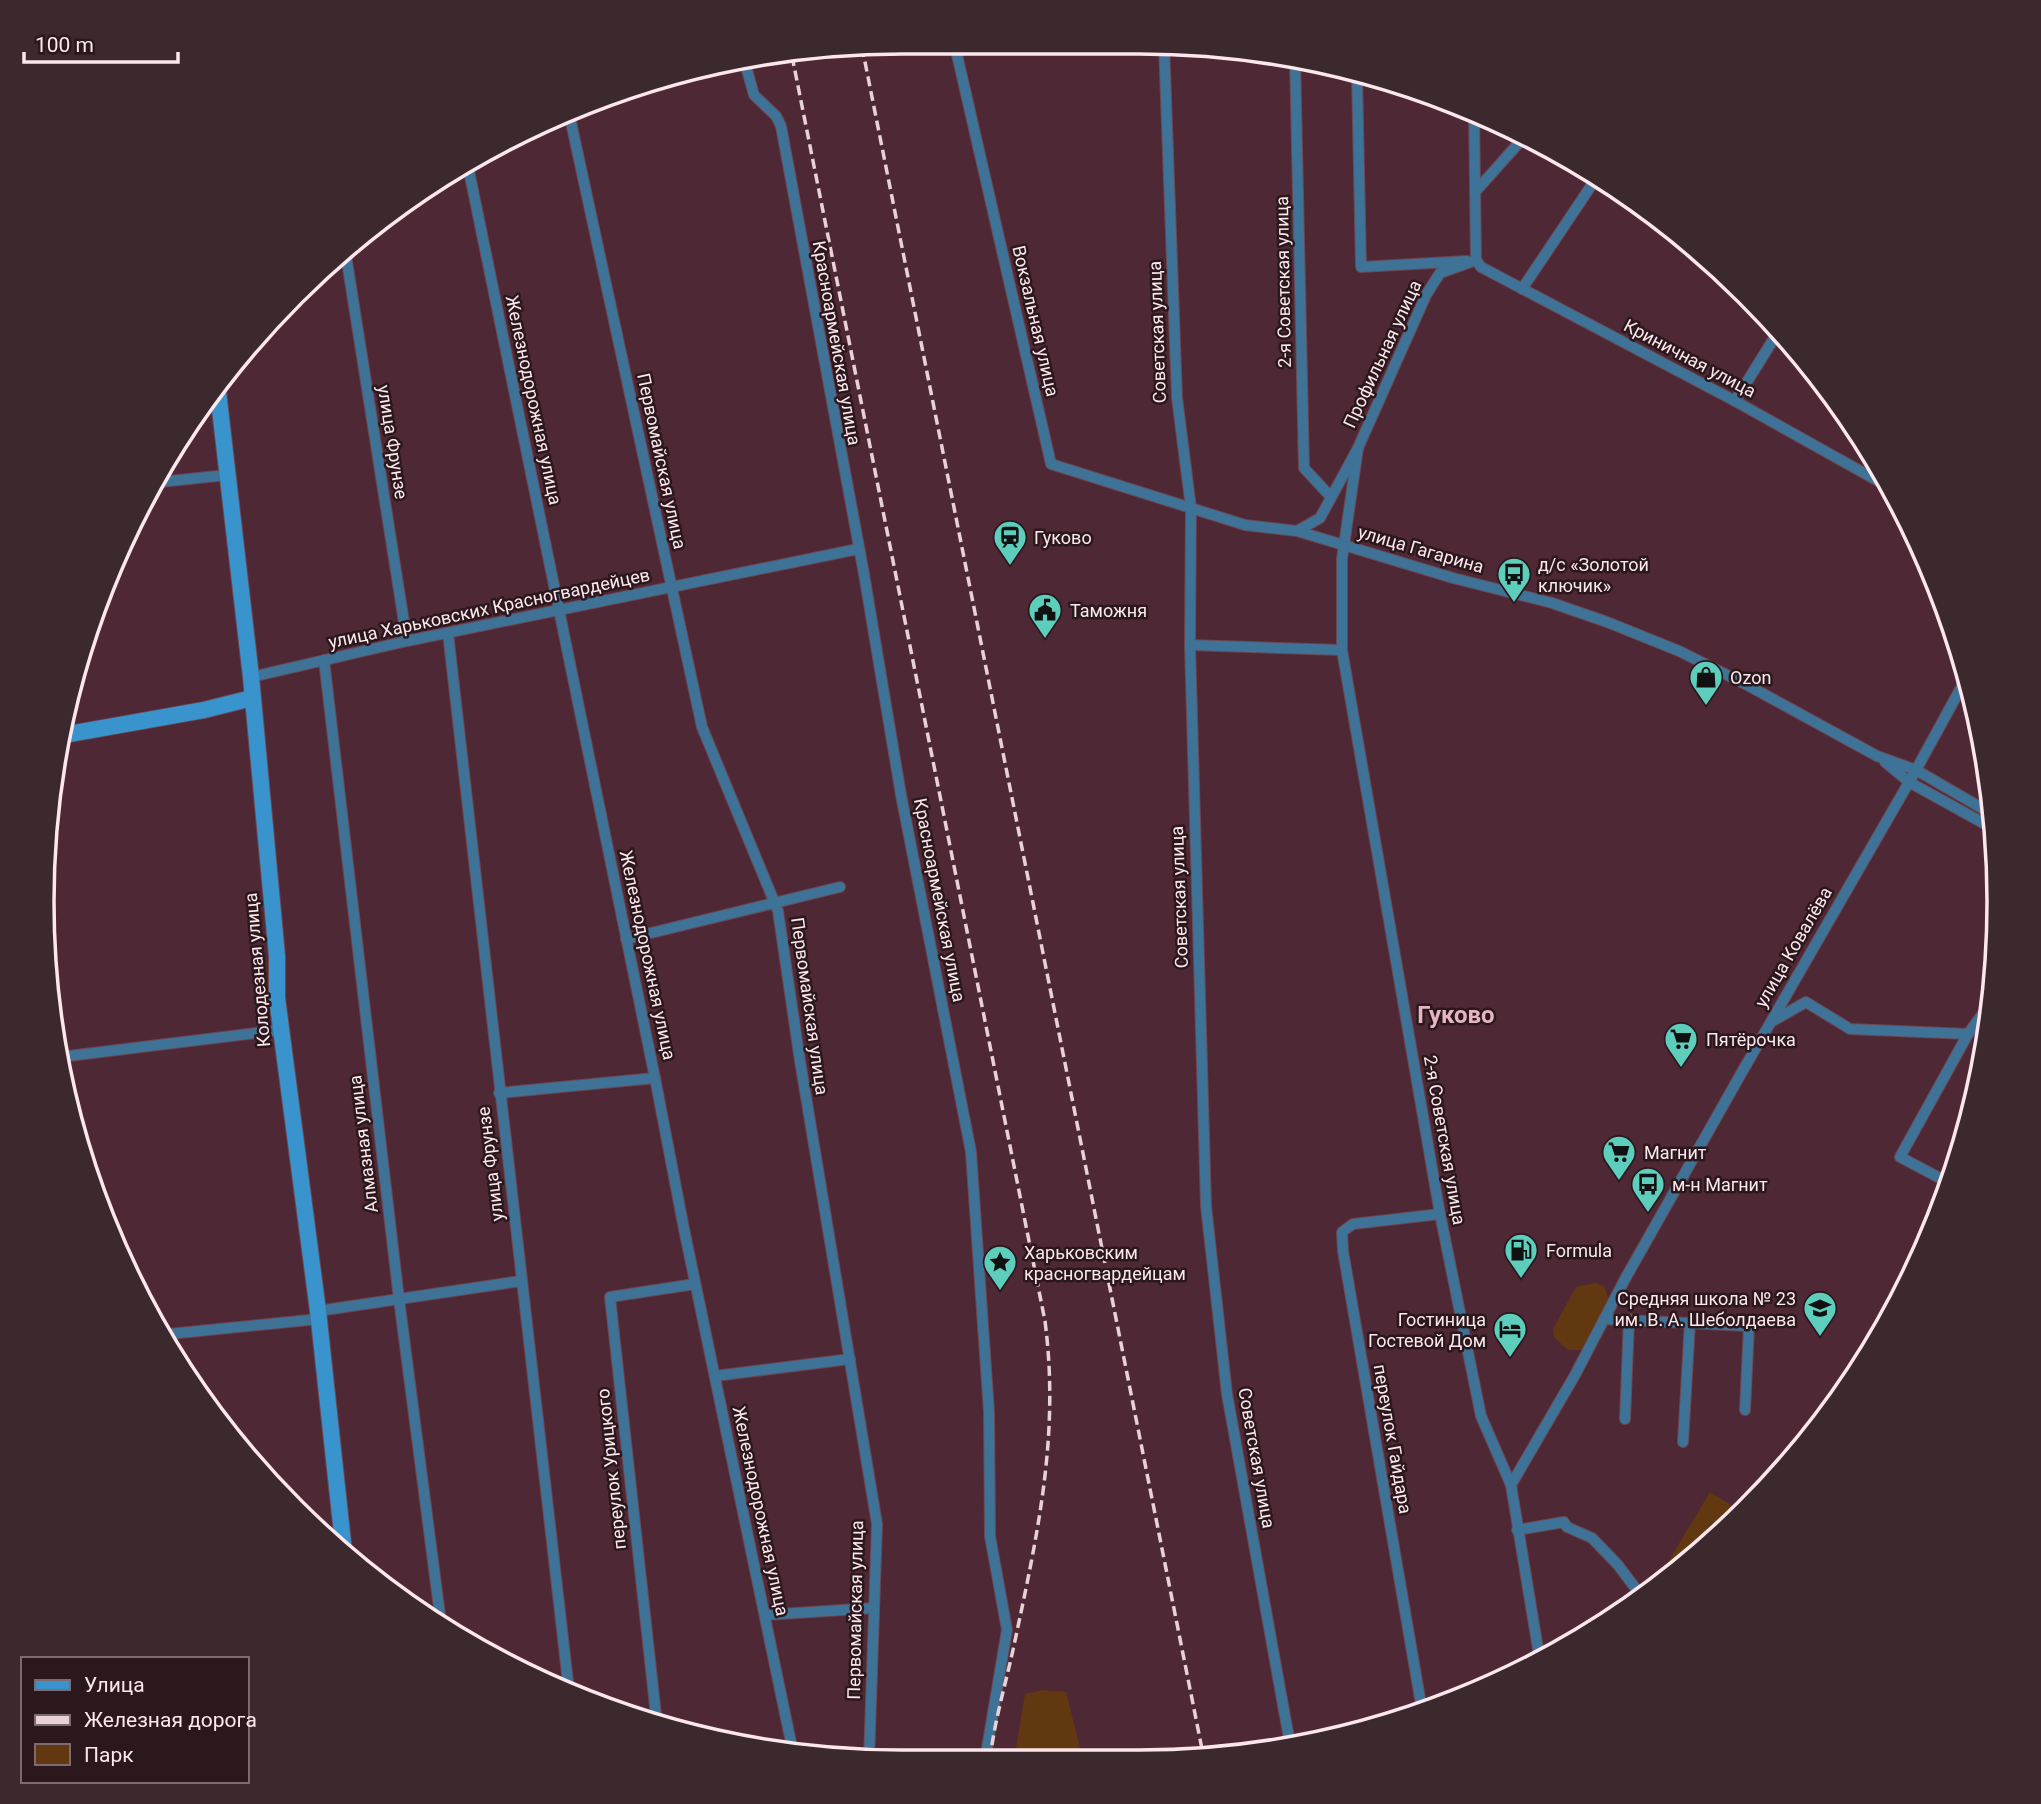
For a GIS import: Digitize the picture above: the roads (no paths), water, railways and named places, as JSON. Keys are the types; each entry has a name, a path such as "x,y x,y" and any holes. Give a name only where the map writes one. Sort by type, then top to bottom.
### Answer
{"main road":[{"name":"Колодезная улица","path":"219,400 251,677 277,956 276,998 318,1315 344,1539"},
{"path":"72,734 205,710 252,698"}],"street":[{"name":"Вокзальная улица","path":"959,54 1051,464 1191,508"},
{"name":"Советская улица","path":"1164,55 1177,398 1191,508 1189,645 1206,1206 1227,1394 1288,1736"},
{"name":"Красноармейская улица","path":"747,69 754,95 776,116 781,126 901,795 971,1152 989,1412 990,1536 1007,1630 987,1750"},
{"name":"2-я Советская улица","path":"1295,70 1304,468 1330,496"},
{"path":"1357,83 1361,267 1476,260 1474,124"},
{"name":"Первомайская улица","path":"571,122 702,727 778,911 800,1061 877,1524 869,1749"},
{"path":"1475,192 1518,144"},
{"name":"Железнодорожная улица","path":"470,173 791,1742"},
{"path":"1522,289 1591,185"},
{"name":"Профильная улица","path":"1297,531 1320,518 1358,448 1426,295 1440,273 1476,260"},
{"name":"Криничная улица","path":"1476,260 1481,267 1735,401 1873,478"},
{"name":"улица Фрунзе","path":"347,262 407,641"},
{"path":"1735,401 1773,339"},
{"name":"2-я Советская улица","path":"1358,448 1342,558 1342,650 1440,1214 1481,1416 1511,1485"},
{"path":"166,481 228,475"},
{"name":"улица Гагарина","path":"1191,508 1245,525 1297,531 1453,578 1552,603 1607,622 1679,651 1877,756 1916,770 1981,807"},
{"name":"улица Харьковских Красногвардейцев","path":"251,677 407,641 858,549"},
{"name":"улица Фрунзе","path":"448,633 568,1680"},
{"path":"1189,645 1342,650"},
{"name":"Алмазная улица","path":"324,660 399,1299 440,1612"},
{"name":"улица Ковалёва","path":"1511,1485 1960,690"},
{"name":"улица Гагарина","path":"1877,756 1909,782 1982,823"},
{"path":"626,939 840,887"},
{"path":"1770,1023 1806,1002 1850,1029 1968,1034"},
{"path":"1941,1179 1900,1157 1978,1021"},
{"path":"69,1056 280,1030"},
{"path":"499,1093 656,1078"},
{"name":"переулок Гайдара","path":"1421,1702 1343,1251 1342,1232 1353,1224 1440,1214"},
{"path":"173,1333 318,1315 399,1299 521,1281"},
{"name":"переулок Урицкого","path":"656,1713 610,1297 695,1284"},
{"path":"1604,1319 1749,1326 1745,1410"},
{"path":"1625,1419 1629,1319"},
{"path":"1683,1442 1690,1322"},
{"path":"715,1376 850,1359"},
{"path":"1511,1485 1537,1650"},
{"path":"1517,1530 1564,1522 1567,1527 1592,1538 1636,1589"},
{"path":"765,1615 874,1608"}],"railway":[{"path":"864,55 1202,1747"},
{"path":"793,62 1045,1321 1050,1405 1044,1487 992,1750"}],"place":[{"name":"Гуково","path":"1010,567"},
{"name":"д/с «Золотой ключик»","path":"1514,604"},
{"name":"Таможня","path":"1045,640"},
{"name":"Ozon","path":"1706,707"},
{"name":"Пятёрочка","path":"1681,1069"},
{"name":"Магнит","path":"1619,1182"},
{"name":"м-н Магнит","path":"1648,1214"},
{"name":"Formula","path":"1521,1280"},
{"name":"Харьковским красногвардейцам","path":"1000,1292"},
{"name":"Средняя школа № 23 им. В. А. Шеболдаева","path":"1820,1338"},
{"name":"Гостиница Гостевой Дом","path":"1510,1359"}],"district":[{"name":"Гуково","path":"1456,1015"}]}
